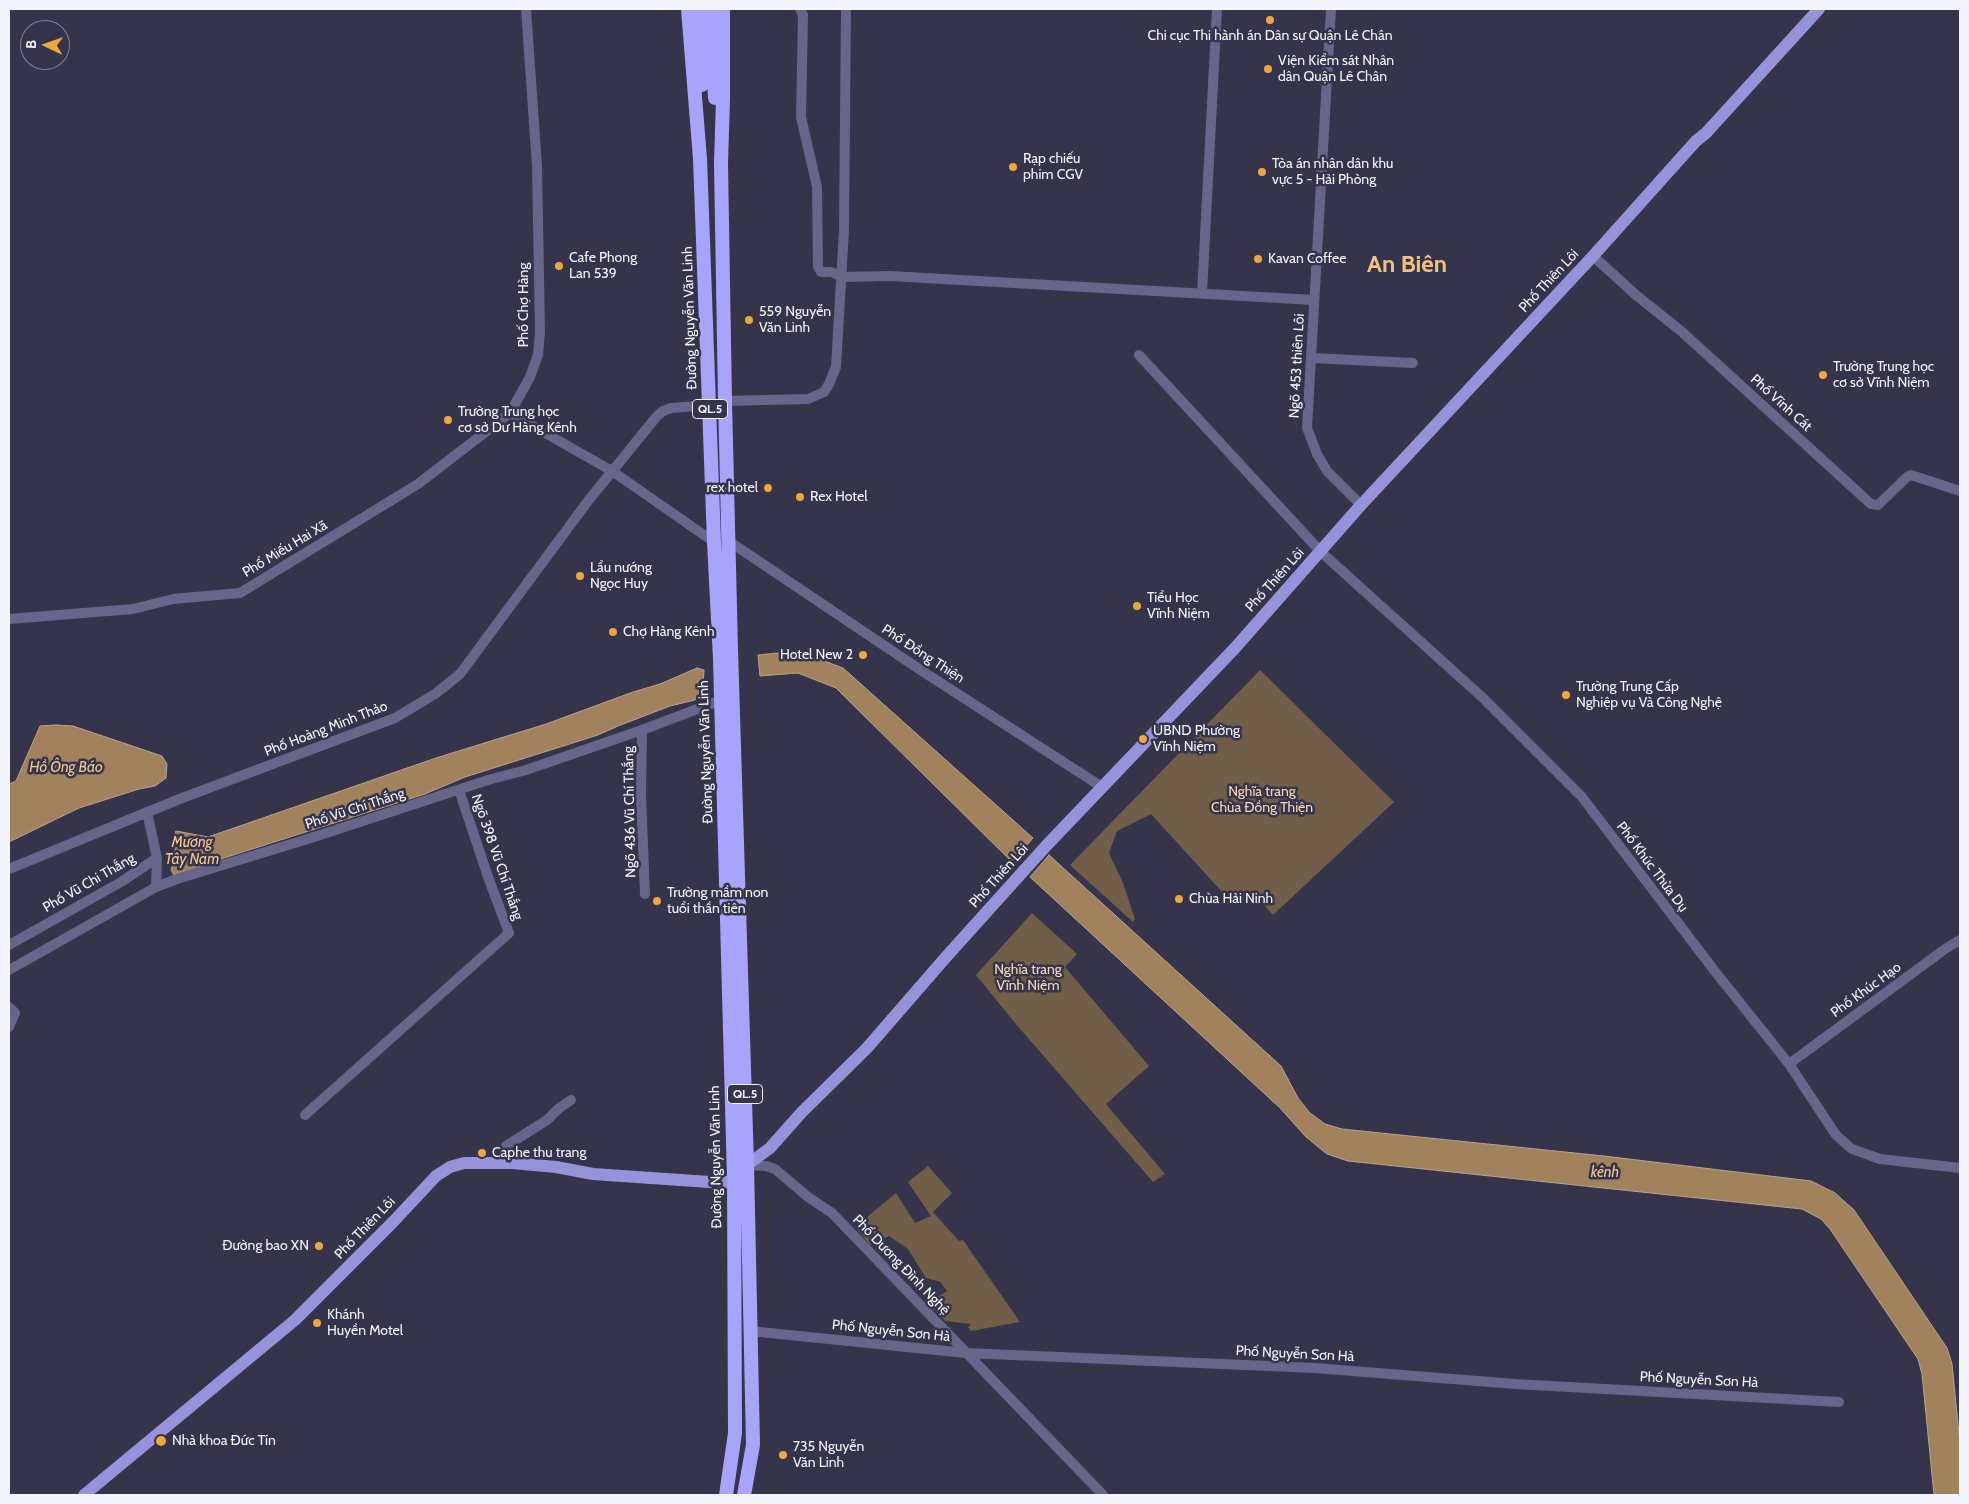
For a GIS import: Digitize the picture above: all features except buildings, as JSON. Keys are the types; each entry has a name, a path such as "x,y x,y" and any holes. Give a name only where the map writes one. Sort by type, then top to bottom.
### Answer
{"highway":[{"name":"Đường Nguyễn Văn Linh","path":"688,9 700,158 714,542 725,655 732,691 748,1165 753,1445 744,1495"},
{"name":"QL.5","path":"700,9 703,97 700,158"},
{"name":"QL.5","path":"710,9 714,96 720,163"},
{"name":"Đường Nguyễn Văn Linh","path":"723,9 723,99 720,163 730,542 721,700 734,1178 735,1433 726,1495"}],"main road":[{"name":"Phố Thiên Lôi","path":"84,1495 295,1320 436,1176 450,1167 464,1163 512,1163 556,1167 593,1174 724,1183 734,1178 770,1148 802,1112 869,1046 1046,846 1235,648 1361,505 1593,256 1696,141 1819,9"}],"street":[{"name":"Phố Chợ Hàng","path":"510,413 530,377 538,355 540,332 537,166 526,9"},
{"path":"800,9 803,15 801,117 817,188 818,267 821,272 831,272 842,277 899,277 1202,292 1314,300"},
{"path":"725,402 808,399 824,392 836,367 842,277 846,9"},
{"path":"1202,292 1217,9"},
{"name":"Ngõ 453 thiên Lôi","path":"1331,9 1307,428 1317,454 1327,471 1361,505"},
{"name":"Phố Vĩnh Cát","path":"1593,256 1636,295 1681,331 1871,504 1878,505 1907,477 1911,476 1960,491"},
{"name":"Phố Khúc Thừa Dụ","path":"1139,355 1320,552 1482,697 1582,797 1666,909 1789,1064 1836,1135 1852,1149 1880,1159 1960,1168"},
{"path":"1312,358 1413,363"},
{"name":"Phố Hoàng Minh Thảo","path":"9,869 147,812 394,718 435,694 460,674 612,471 663,411 671,408 710,405"},
{"path":"510,413 612,471 714,542"},
{"name":"Phố Miếu Hai Xã","path":"9,619 133,609 173,600 240,593 418,484 510,413"},
{"name":"Phố Đồng Thiện","path":"730,542 919,669 1102,787"},
{"name":"Phố Vũ Chí Thắng","path":"9,970 156,888 178,879 526,770 642,730 721,700"},
{"name":"Ngõ 436 Vũ Chí Thắng","path":"642,730 641,796 645,894"},
{"name":"Ngõ 398 Vũ Chí Thắng","path":"305,1115 509,933 459,790"},
{"path":"147,812 157,858"},
{"name":"Phố Vũ Chi Thắng","path":"156,888 157,858"},
{"name":"Phố Vũ Chi Thắng","path":"9,945 121,882 157,858"},
{"name":"Phố Khúc Hạo","path":"1789,1064 1945,949 1960,940"},
{"path":"9,1006 15,1013 9,1028"},
{"path":"506,1146 547,1120 571,1100"},
{"name":"Phố Dương Đình Nghệ","path":"748,1165 774,1168 808,1197 832,1213 1103,1495"},
{"name":"Phố Nguyễn Sơn Hà","path":"750,1331 966,1353 1316,1368 1515,1384 1839,1402"}],"green space":[{"name":"Nghĩa trang Chùa Đồng Thiện","path":"1260,670 1394,802 1273,915 1255,895 1233,904 1151,814 1117,831 1109,853 1123,883 1135,919 1133,922 1070,865"},
{"name":"Nghĩa trang Vĩnh Niệm","path":"1032,913 1077,954 1065,967 1149,1066 1106,1104 1165,1174 1153,1182 1015,1023 976,975"},
{"path":"928,1166 952,1193 933,1212 959,1241 963,1240 1020,1322 971,1331 968,1327 971,1324 945,1321 928,1303 947,1291 940,1282 926,1278 908,1249 889,1236 870,1245 855,1227 896,1193 915,1223 931,1216 908,1182"}],"water":[{"path":"798,651 843,668 1033,838 1012,862 836,688 798,673 760,676 758,655"},
{"name":"Mương Tây Nam","path":"697,668 704,670 703,685 695,700 670,706 598,735 465,777 425,794 224,858 175,877 171,870 176,855 173,839 176,831 208,837 436,758 546,724 660,684"},
{"name":"Hồ Ông Báo","path":"40,726 73,726 162,756 167,764 166,778 155,786 139,789 79,808 9,842 9,784 16,781"},
{"name":"kênh","path":"1049,855 1281,1066 1298,1098 1309,1112 1325,1124 1342,1129 1604,1156 1811,1181 1835,1193 1854,1210 1947,1348 1952,1364 1960,1444 1960,1495 1934,1495 1922,1374 1918,1359 1830,1229 1821,1219 1802,1209 1348,1161 1327,1154 1306,1137 1280,1108 1030,877"}],"place":[{"name":"Chi cục Thi hành án Dân sự Quận Lê Chân","path":"1270,20"},
{"name":"Viện Kiểm sát Nhân dân Quận Lê Chân","path":"1268,69"},
{"name":"Rạp chiếu phim CGV","path":"1013,167"},
{"name":"Tòa án nhân dân khu vực 5 - Hải Phòng","path":"1262,172"},
{"name":"Kavan Coffee","path":"1258,259"},
{"name":"Cafe Phong Lan 539","path":"559,266"},
{"name":"559 Nguyễn Văn Linh","path":"749,320"},
{"name":"Trường Trung học cơ sở Vĩnh Niệm","path":"1823,375"},
{"name":"Trường Trung học cơ sở Dư Hàng Kênh","path":"448,420"},
{"name":"rex hotel","path":"768,488"},
{"name":"Rex Hotel","path":"800,497"},
{"name":"Lẩu nướng Ngọc Huy","path":"580,576"},
{"name":"Tiểu Học Vĩnh Niệm","path":"1137,606"},
{"name":"Chợ Hàng Kênh","path":"613,632"},
{"name":"Hotel New 2","path":"863,655"},
{"name":"Trường Trung Cấp Nghiệp vụ Và Công Nghệ","path":"1566,695"},
{"name":"UBND Phường Vĩnh Niệm","path":"1143,739"},
{"name":"Chùa Hải Ninh","path":"1179,899"},
{"name":"Trường mầm non tuổi thần tiên","path":"657,901"},
{"name":"Caphe thu trang","path":"482,1153"},
{"name":"Đường bao XN","path":"319,1246"},
{"name":"Khánh Huyền Motel","path":"317,1323"},
{"name":"Nhà khoa Đức Tín","path":"161,1441"},
{"name":"735 Nguyễn Văn Linh","path":"783,1455"}],"district":[{"name":"An Biên","path":"1407,265"}]}
